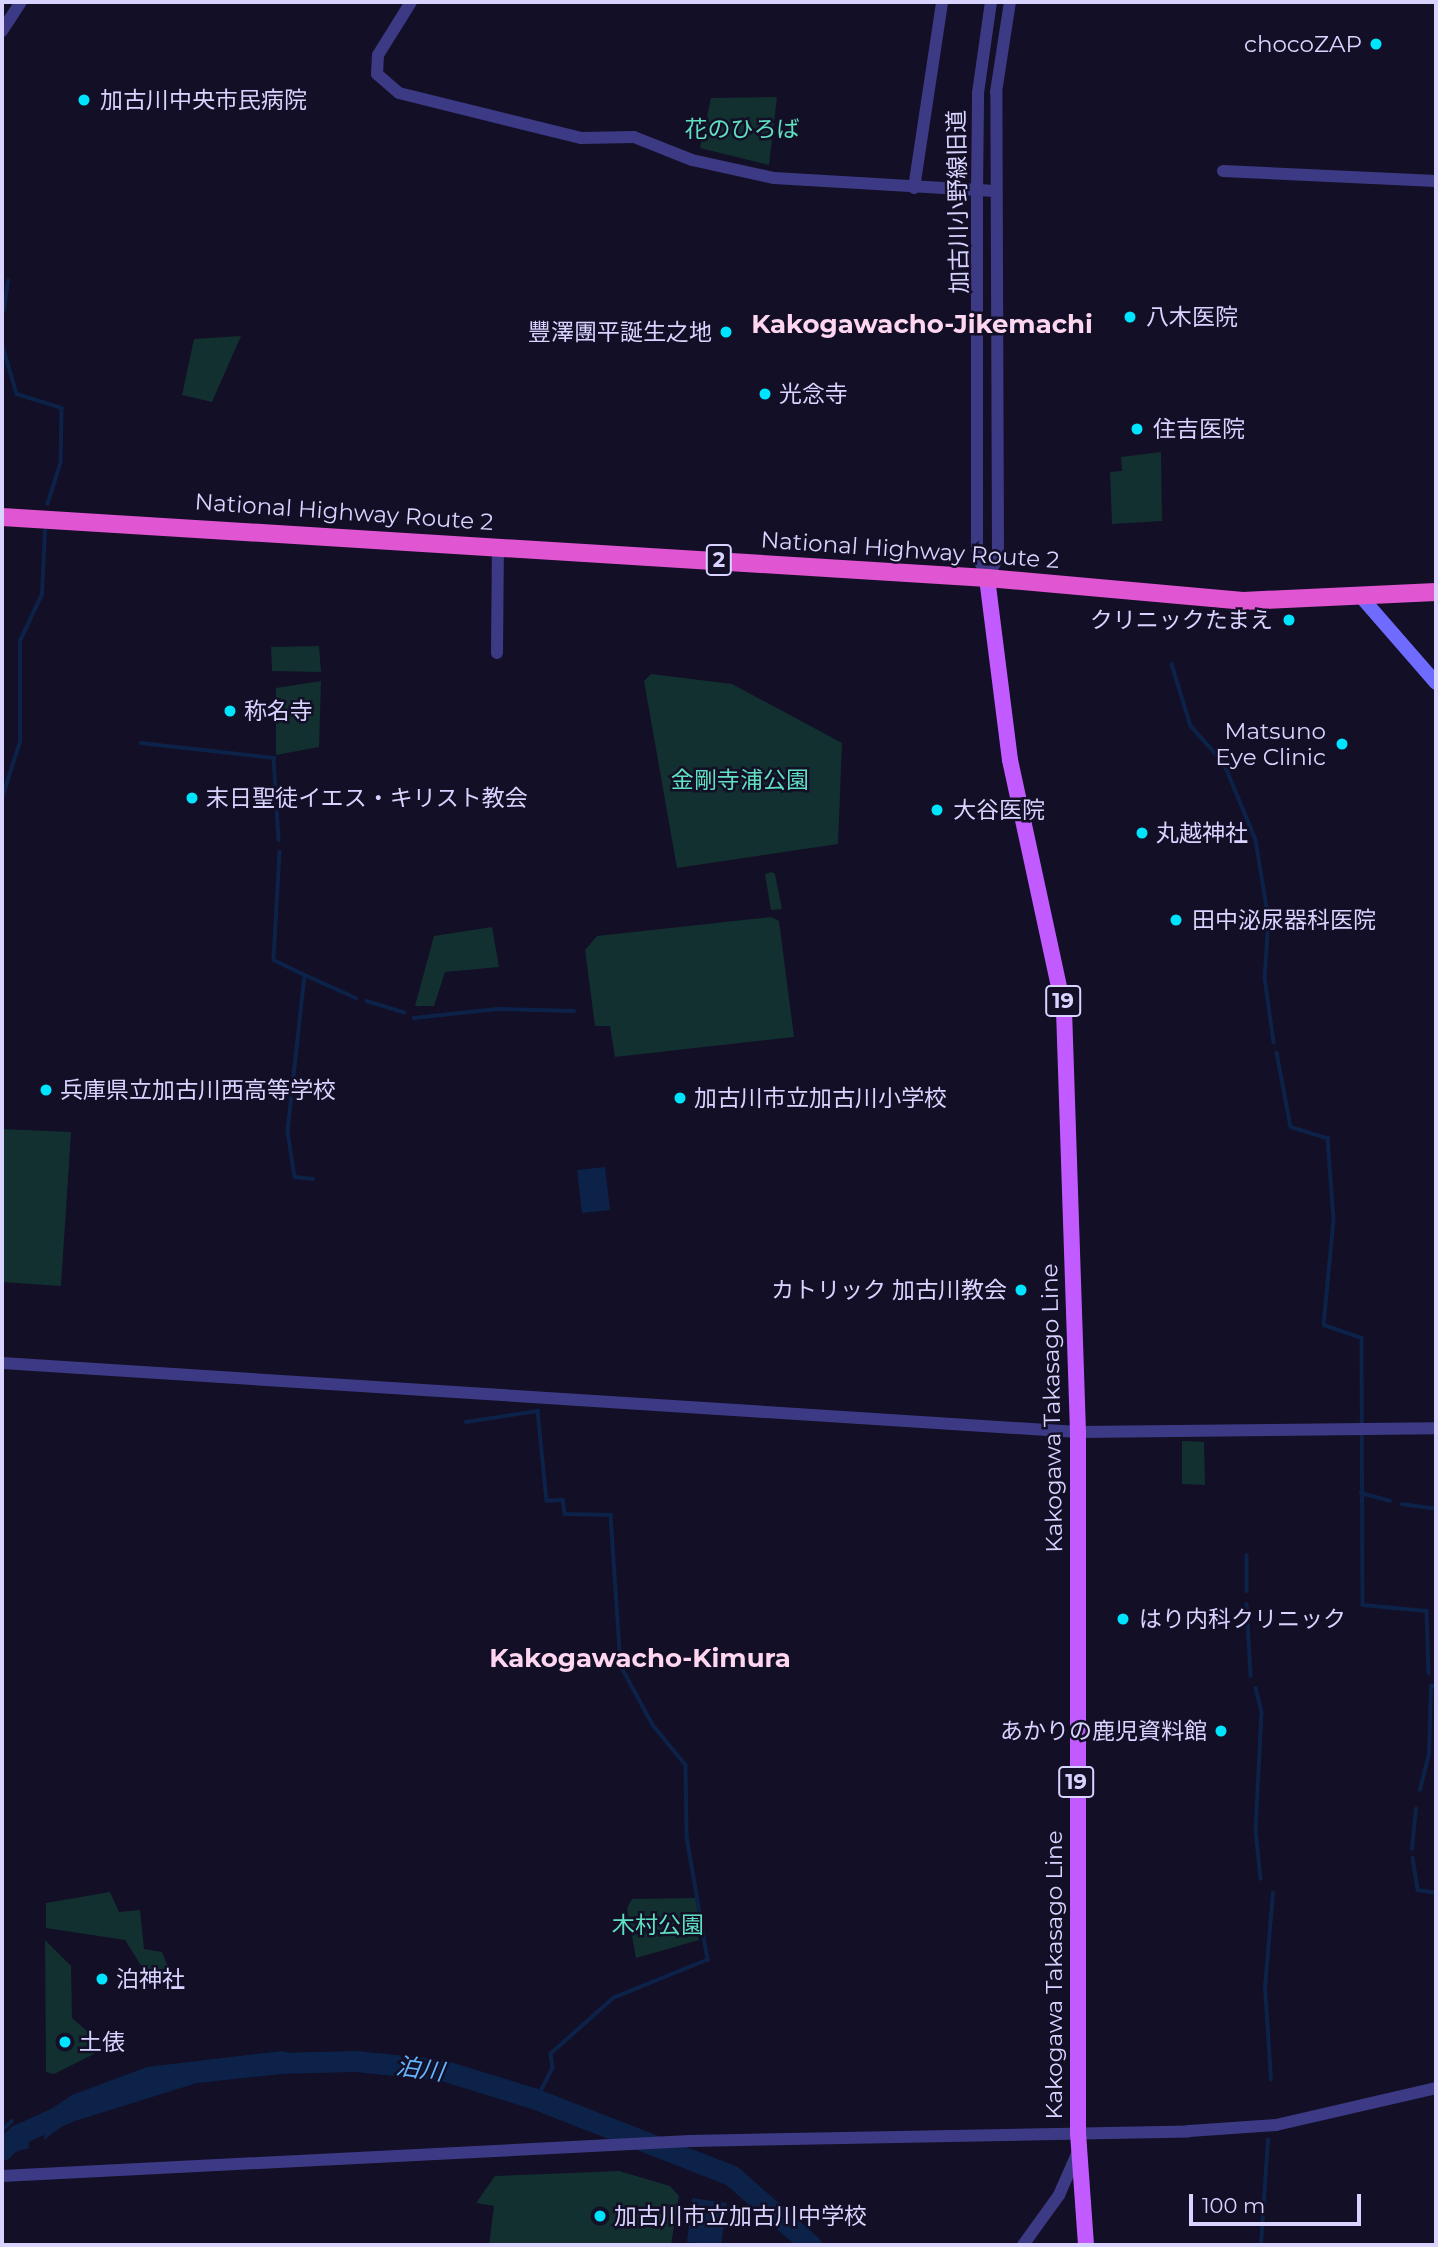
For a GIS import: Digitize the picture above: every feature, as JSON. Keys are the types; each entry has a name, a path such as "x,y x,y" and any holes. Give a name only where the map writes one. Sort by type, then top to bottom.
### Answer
{"highway":[{"name":"National Highway Route 2","path":"2,517 987,578 1243,601 1363,600 1436,592"}],"main road":[{"name":"Kakogawa Takasago Line","path":"987,578 1010,760 1064,1010 1078,1432 1078,2133 1087,2245"},
{"path":"1363,600 1436,683"}],"street":[{"path":"2,31 21,2"},
{"path":"411,2 378,55 377,74 399,93 581,138 634,137 732,171 977,194 995,191"},
{"path":"914,188 942,2"},
{"name":"加古川小野線旧道","path":"987,578 977,555 977,194 978,93 991,2"},
{"name":"加古川小野線旧道","path":"987,578 998,557 996,92 1010,2"},
{"path":"1223,171 1436,181"},
{"path":"497,653 498,547"},
{"path":"2,1363 1078,1432 1436,1428"},
{"path":"2,2176 670,2142 1078,2133 1276,2125 1436,2088"},
{"path":"1023,2245 1069,2178 1078,2133"}],"green space":[{"name":"花のひろば","path":"777,97 769,165 700,148 711,98"},
{"path":"241,336 212,402 182,395 194,339"},
{"path":"1161,452 1162,521 1112,524 1110,472 1122,471 1121,457"},
{"path":"319,646 321,672 272,671 271,647"},
{"name":"金剛寺浦公園","path":"651,674 732,684 842,743 838,844 677,868 644,681"},
{"path":"321,681 319,747 276,755 276,688"},
{"path":"765,874 775,874 782,909 771,910"},
{"path":"771,917 779,921 794,1037 615,1057 610,1026 595,1026 585,950 597,936"},
{"path":"492,927 499,967 445,972 434,1006 415,1006 434,936"},
{"path":"2,1129 71,1132 61,1286 2,1282"},
{"path":"1182,1441 1204,1442 1205,1485 1182,1484"},
{"path":"110,1892 119,1912 140,1910 144,1949 162,1952 168,1967 147,1975 125,1940 46,1928 46,1903"},
{"name":"木村公園","path":"698,1898 699,1940 636,1958 627,1908 632,1899"},
{"path":"45,1940 71,1966 72,2018 88,2032 94,2054 54,2074 46,2072"},
{"name":"加古川市立加古川中学校","path":"619,2171 670,2186 679,2196 671,2245 489,2245 494,2206 476,2203 495,2176"}],"water":[{"path":"605,1167 610,1210 582,1213 577,1170"},
{"path":"282,2051 300,2056 301,2072 197,2083 65,2124 44,2140 44,2114 72,2095 147,2067"},
{"path":"28,2122 29,2148 2,2156 2,2142"},
{"path":"692,2198 727,2203 721,2245 687,2242"}],"waterway":[{"path":"4,310 8,281"},
{"path":"2,343 17,394 62,408 61,463 48,504"},
{"path":"2,798 20,742 20,641 42,594 45,531"},
{"path":"1172,664 1191,726 1224,763 1256,840 1269,920 1265,978 1274,1042"},
{"path":"141,743 274,758 279,840"},
{"path":"280,852 274,960 305,975 288,1132 295,1177 313,1179"},
{"path":"305,975 356,998"},
{"path":"367,1001 404,1012"},
{"path":"414,1018 497,1009 574,1011"},
{"path":"1277,1053 1291,1127 1328,1138 1334,1220 1324,1325 1362,1338 1363,1605 1427,1611 1429,1673"},
{"path":"466,1422 538,1411 547,1501 563,1500 565,1514 611,1515 621,1666 653,1725 686,1765 687,1837 708,1960 614,1998 551,2054 553,2068 537,2100"},
{"path":"1361,1493 1390,1501"},
{"path":"1402,1504 1436,1509"},
{"path":"1247,1555 1247,1591"},
{"path":"1247,1604 1251,1676"},
{"path":"1420,1790 1429,1754 1431,1686 1436,1686"},
{"path":"1256,1688 1262,1712 1256,1830 1261,1879"},
{"path":"1412,1849 1416,1809"},
{"path":"1413,1858 1418,1890 1436,1893"},
{"path":"1271,2080 1265,1988 1273,1893"},
{"path":"274,2063 356,2061 442,2070 533,2098 731,2175 811,2245"},
{"name":"泊川","path":"2,2150 17,2135 70,2111"},
{"path":"2,2130 12,2121"},
{"path":"1261,2245 1268,2140"}],"place":[{"name":"chocoZAP","path":"1376,44"},
{"name":"加古川中央市民病院","path":"84,100"},
{"name":"八木医院","path":"1130,317"},
{"name":"豐澤團平誕生之地","path":"726,332"},
{"name":"光念寺","path":"765,394"},
{"name":"住吉医院","path":"1137,429"},
{"name":"クリニックたまえ","path":"1289,620"},
{"name":"称名寺","path":"230,711"},
{"name":"Matsuno Eye Clinic","path":"1342,744"},
{"name":"末日聖徒イエス・キリスト教会","path":"192,798"},
{"name":"大谷医院","path":"937,810"},
{"name":"丸越神社","path":"1142,833"},
{"name":"田中泌尿器科医院","path":"1176,920"},
{"name":"兵庫県立加古川西高等学校","path":"46,1090"},
{"name":"加古川市立加古川小学校","path":"680,1098"},
{"name":"カトリック 加古川教会","path":"1021,1290"},
{"name":"はり内科クリニック","path":"1123,1619"},
{"name":"あかりの鹿児資料館","path":"1221,1731"},
{"name":"泊神社","path":"102,1979"},
{"name":"土俵","path":"65,2042"},
{"name":"加古川市立加古川中学校","path":"600,2216"}],"district":[{"name":"Kakogawacho-Jikemachi","path":"922,325"},
{"name":"Kakogawacho-Kimura","path":"640,1659"}]}
